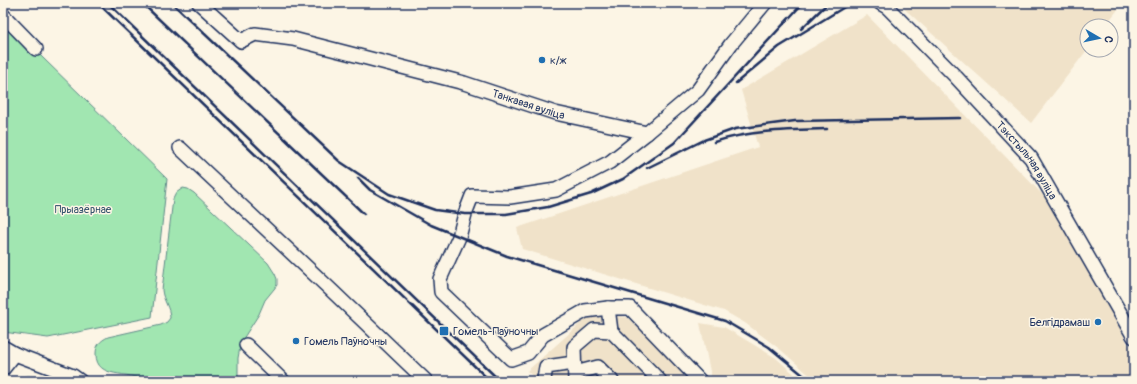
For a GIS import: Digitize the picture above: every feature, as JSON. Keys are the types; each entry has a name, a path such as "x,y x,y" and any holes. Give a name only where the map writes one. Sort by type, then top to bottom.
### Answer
{"street":[{"name":"Танкавая вуліца","path":"199,3 241,41 255,34 293,39 464,83 554,113 647,133"},
{"path":"700,381 630,308 608,308 585,312 543,335 528,353 511,359 441,292 440,279 460,237 468,204 472,196 510,197 556,190 610,162 698,90 731,44 764,3"},
{"name":"Тэкстыльная вуліца","path":"884,5 956,77 1031,158 1134,337"},
{"path":"3,15 36,49"},
{"path":"180,148 426,381"},
{"path":"608,308 611,331 660,381"},
{"path":"575,372 574,347 594,330 611,331"},
{"path":"246,345 283,381"},
{"path":"3,347 15,354 73,376 80,381"},
{"path":"3,369 15,354"},
{"path":"545,381 546,367 575,372 598,367 612,381"}],"shaded area":[{"path":"898,3 1123,3 1111,18 1079,18 1079,58 1081,58 1031,123"},
{"path":"867,15 1045,197 1084,256 1134,356 1134,381 816,381 781,350 745,323 724,311 522,249 517,228 758,147 741,90"},
{"path":"591,314 627,317 692,381 538,381 527,371"},
{"path":"700,323 724,327 776,358 802,381 712,381"}],"green space":[{"name":"Прыазёрнае","path":"3,19 167,179 152,317 48,338 3,332"},
{"path":"183,188 194,193 268,263 277,279 277,285 265,300 259,314 241,342 238,358 238,381 144,381 138,378 107,371 101,368 97,362 97,348 101,342 108,337 161,325 167,322 170,318 162,290 173,199 176,193"},
{"path":"28,376 41,377 55,381 10,381"}],"railway":[{"path":"98,3 490,381"},
{"path":"108,3 500,381"},
{"path":"142,3 364,214"},
{"path":"172,3 339,161 389,194 435,210 465,214 506,214 548,207 591,194 623,179 674,143 803,3"},
{"path":"801,29 828,3"},
{"path":"736,83 779,47 851,3"},
{"path":"647,168 704,140 735,129 795,121 960,118"},
{"path":"714,142 756,133 784,130 827,129"},
{"path":"358,178 370,190 431,225 507,256 725,321 769,347 809,380"}],"place":[{"name":"к/ж","path":"542,60"},
{"name":"Белгідрамаш","path":"1098,322"},
{"name":"Гомель-Паўночны","path":"444,331"},
{"name":"Гомель Паўночны","path":"296,341"}]}
